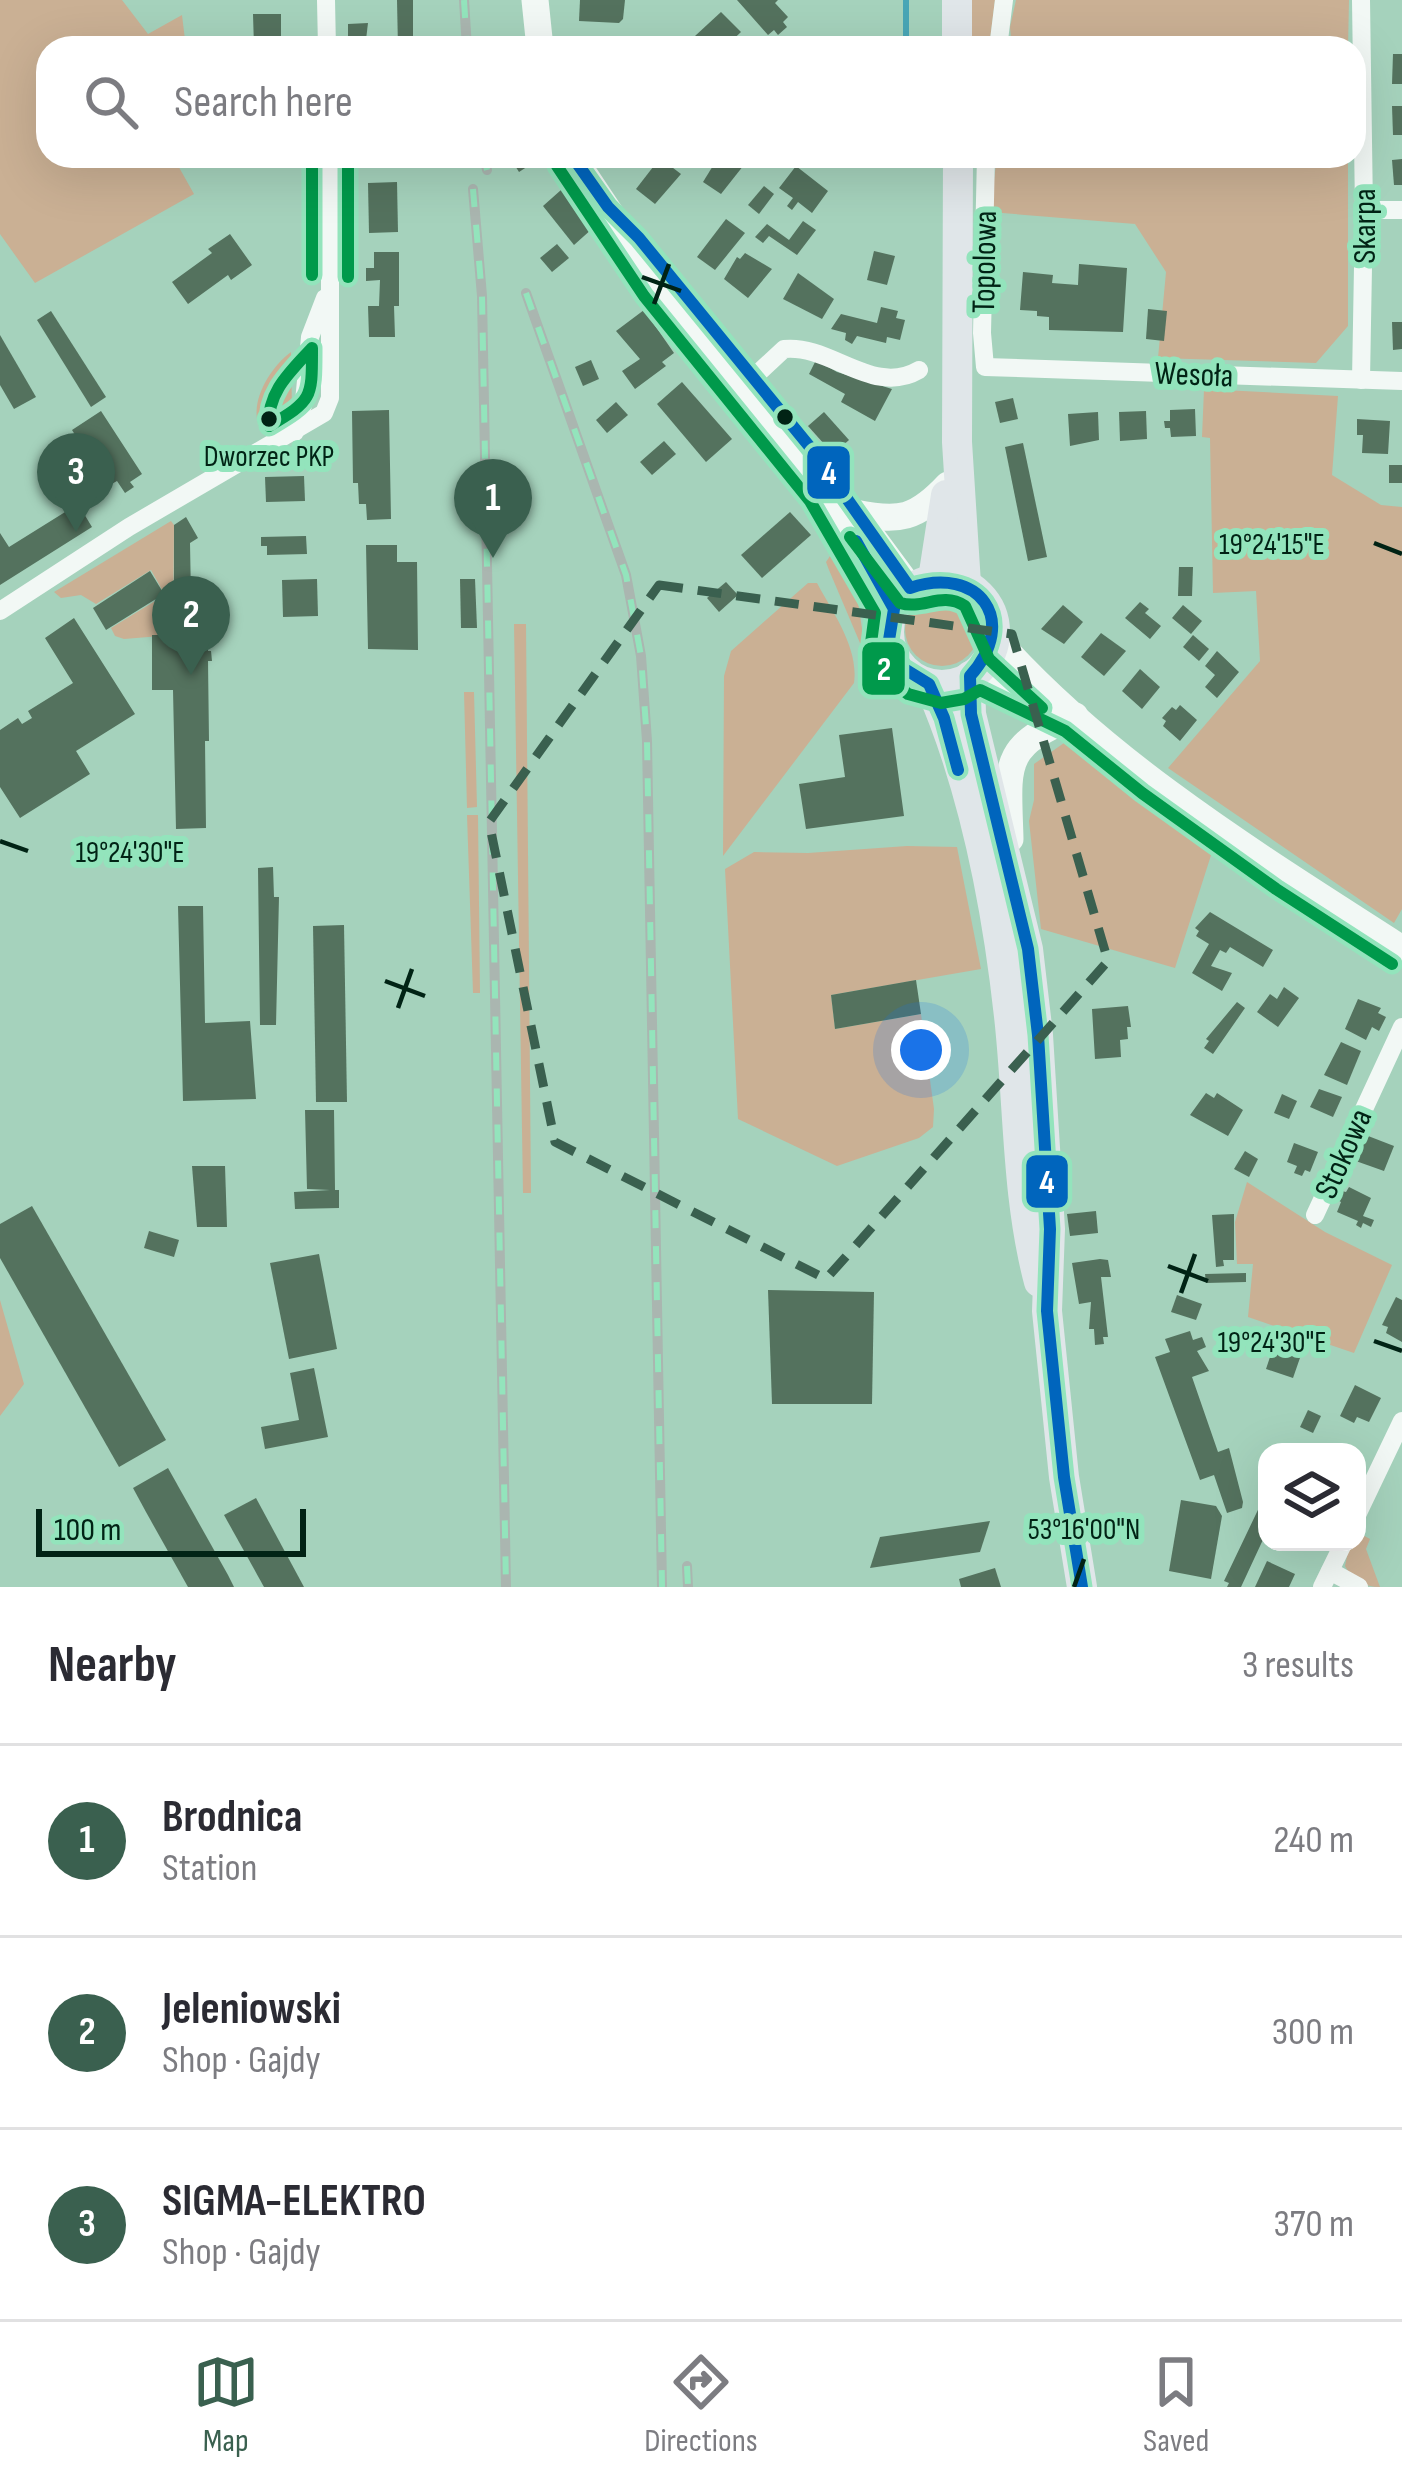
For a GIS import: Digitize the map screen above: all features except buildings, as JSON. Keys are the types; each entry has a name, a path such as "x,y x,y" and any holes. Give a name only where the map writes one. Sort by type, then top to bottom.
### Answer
{"main road":[{"path":"957,0 957,36"},
{"path":"929,684 958,682 975,673 992,649 994,637 988,606 966,584 957,442 958,168"},
{"path":"957,442 948,485 912,592 889,640 903,668 929,684 944,718 997,927 1026,1232 1047,1311"},
{"path":"912,592 966,584"},
{"path":"975,673 971,714 1028,949 1050,1229 1047,1311 1064,1477 1082,1587"}],"street":[{"path":"326,0 327,36"},
{"path":"535,0 539,36"},
{"path":"1000,36 1004,0"},
{"name":"Skarpa","path":"1360,0 1361,36"},
{"path":"0,610 129,527 295,432 304,401 310,337 328,290 330,168"},
{"path":"580,168 630,248 663,279 824,491 912,592"},
{"name":"Topolowa","path":"985,367 986,168"},
{"name":"Skarpa","path":"1360,380 1363,168"},
{"path":"1364,210 1402,210"},
{"path":"746,384 784,349 797,347 887,379 919,370"},
{"name":"Wesoła","path":"985,367 1402,381"},
{"path":"746,384 814,452 912,592"},
{"path":"855,513 901,518 929,505 948,485"},
{"path":"994,637 1075,716 1153,778 1402,950"},
{"path":"975,673 1075,716"},
{"path":"1011,873 1008,780 1012,763 1028,738 1075,716"},
{"name":"Stokowa","path":"1315,1214 1402,1027"},
{"path":"1366,1496 1402,1421"},
{"path":"1340,1551 1326,1579 1359,1587"}],"highlighted area":[{"path":"659,585 1012,634 1108,961 826,1279 555,1142 489,822"}],"shaded area":[{"path":"0,0 122,0 148,34 182,15 185,36 36,36 36,168 179,168 194,194 35,283 0,234"},
{"path":"969,0 995,0 990,36 968,36"},
{"path":"1016,0 1349,0 1348,36 1011,36"},
{"path":"996,168 1348,168 1348,326 1316,363 1158,358 1166,272 1135,224 990,212"},
{"path":"291,352 292,412 264,434 257,413 261,390"},
{"path":"1204,389 1338,396 1332,475 1381,505 1402,507 1402,909 1394,923 1168,768 1260,661 1256,591 1213,593 1210,438 1202,437"},
{"path":"171,521 173,635 124,639 111,628 165,595 151,570 96,604 81,595 61,598 54,592"},
{"path":"830,556 855,582 864,642 860,643 829,570"},
{"path":"808,583 817,583 843,631 853,657 854,683 723,856 724,676 731,651"},
{"path":"942,592 956,594 968,603 977,615 977,643 968,655 956,664 942,666 928,664 916,655 907,643 905,629 907,615 916,603 928,594"},
{"path":"514,624 526,624 531,1193 523,1193"},
{"path":"464,692 474,692 477,807 467,808"},
{"path":"1064,743 1213,849 1175,968 1041,929 1029,821 1034,764"},
{"path":"467,815 478,815 480,993 473,993"},
{"path":"957,847 981,969 831,995 835,1029 921,1014 934,1109 933,1127 919,1138 837,1166 738,1119 725,869 754,852"},
{"path":"1247,1182 1325,1232 1392,1265 1354,1353 1248,1317 1253,1264 1237,1264 1235,1222"},
{"path":"0,1300 24,1384 0,1416"},
{"path":"1366,1549 1380,1587 1360,1582 1345,1566 1348,1551"}],"waterway":[{"path":"906,0 906,36"}],"railway":[{"path":"464,0 466,36"},
{"path":"473,189 482,296 506,1587"},
{"path":"526,293 626,575 641,656 647,741 662,1587"},
{"path":"687,1566 688,1587"}],"transit line":[{"name":"2","path":"312,168 312,275"},
{"name":"2","path":"348,168 348,277"},
{"name":"2","path":"558,168 644,296 810,501 875,613 871,643 889,679 908,694 941,703 980,690 1065,731 1276,889 1392,964"},
{"name":"4","path":"580,168 814,452 910,588 956,584 985,602 991,617 985,655 970,676 971,714 1028,949 1050,1229 1047,1311 1064,1477 1082,1587"},
{"name":"2","path":"312,348 307,396 269,426 276,393 312,348"},
{"name":"2","path":"850,537 900,603 948,600 965,606 989,659 1042,708"},
{"name":"4","path":"856,541 894,609 889,640 894,655 903,668 929,684 958,770"}],"place":[{"name":"Dworzec PKP","path":"269,419"},
{"name":"SIGMA-ELEKTRO","path":"76,532"},
{"name":"Brodnica","path":"493,558"},
{"name":"Jeleniowski","path":"191,675"}]}
